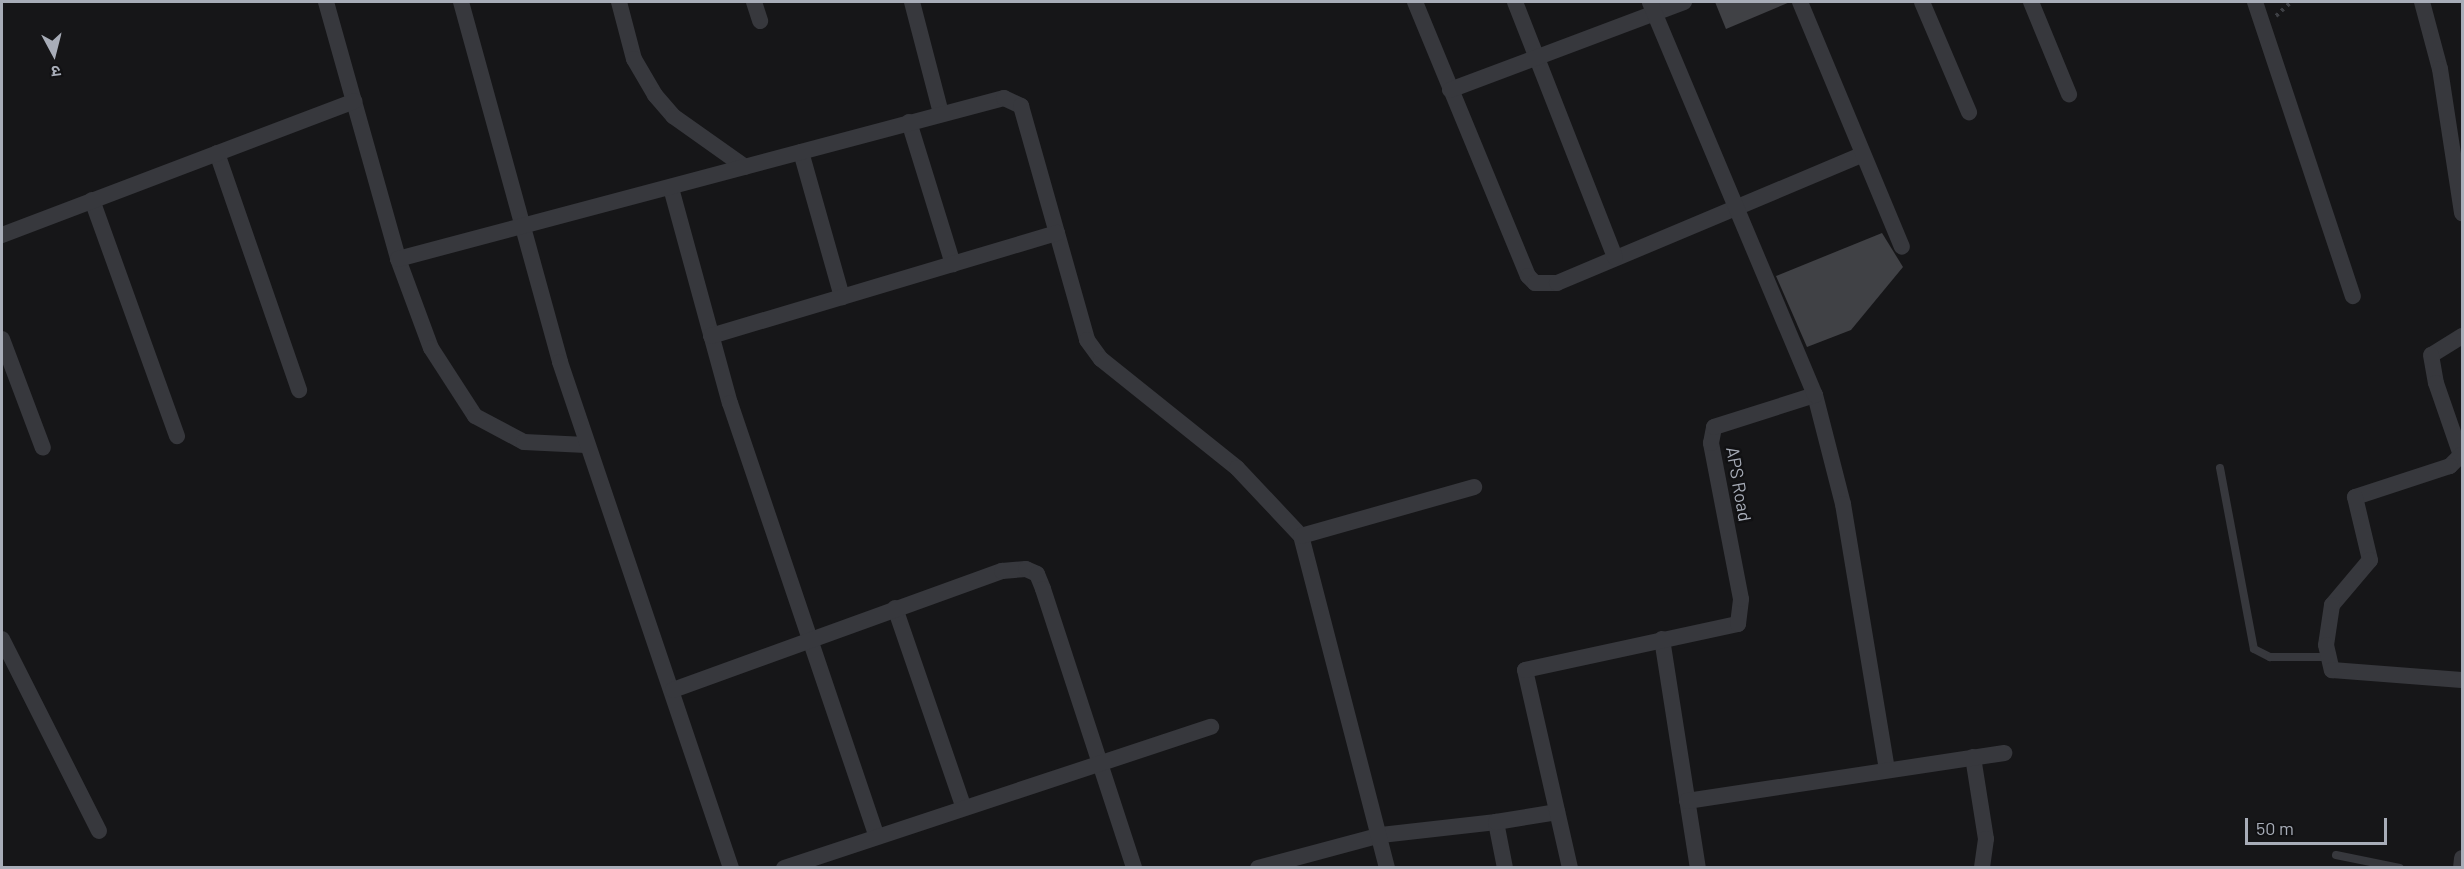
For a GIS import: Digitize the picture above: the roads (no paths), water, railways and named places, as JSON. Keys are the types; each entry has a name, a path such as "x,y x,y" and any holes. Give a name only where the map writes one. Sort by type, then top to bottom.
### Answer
{"street":[{"path":"461,2 586,445 673,690 731,867"},
{"path":"619,2 634,59 656,95 673,117 745,167"},
{"path":"754,2 760,21"},
{"path":"912,2 940,113"},
{"path":"1415,2 1528,276 1535,283 1557,283 1733,206 1862,154"},
{"path":"1515,2 1538,55 1616,257"},
{"path":"1450,90 1652,7 1684,2"},
{"path":"1800,2 1902,247"},
{"path":"1922,2 1969,112"},
{"path":"2031,2 2069,94"},
{"path":"2255,2 2353,296"},
{"path":"2422,2 2440,69 2463,213"},
{"path":"330,3 354,101 398,259 431,348 475,416 524,442 586,445"},
{"path":"1652,7 1733,206 1815,395 1843,504 1887,769"},
{"path":"398,259 671,188 995,97 1021,106 1087,340 1101,359 1237,468 1301,536 1381,835 1387,867"},
{"path":"2,235 354,101"},
{"path":"909,122 953,264"},
{"path":"801,152 842,297"},
{"path":"217,153 299,390"},
{"path":"671,188 711,336 876,836"},
{"path":"92,200 177,436"},
{"path":"711,336 1057,233"},
{"path":"2463,336 2431,355 2436,383 2461,455 2450,466 2355,496 2370,560 2332,605 2327,657 2332,670 2463,680"},
{"path":"2,339 43,448"},
{"name":"APS Road","path":"1570,867 1525,670 1738,624 1742,614 1711,443 1714,427 1815,395"},
{"path":"1301,536 1473,487"},
{"path":"673,690 810,638 1002,571 1026,569 1037,574 1134,867"},
{"path":"895,608 963,806"},
{"path":"2,639 8,669 99,831"},
{"path":"1662,639 1698,867"},
{"path":"784,867 1098,761 1211,727"},
{"path":"1687,801 2004,753"},
{"path":"1973,757 1986,839 1982,867"},
{"path":"1257,867 1381,835 1496,822 1557,812"},
{"path":"1496,822 1505,867"},
{"path":"2460,867 2463,858"}],"lane":[{"path":"2220,468 2254,649 2270,657 2327,657"},
{"path":"2337,855 2400,867"}]}
